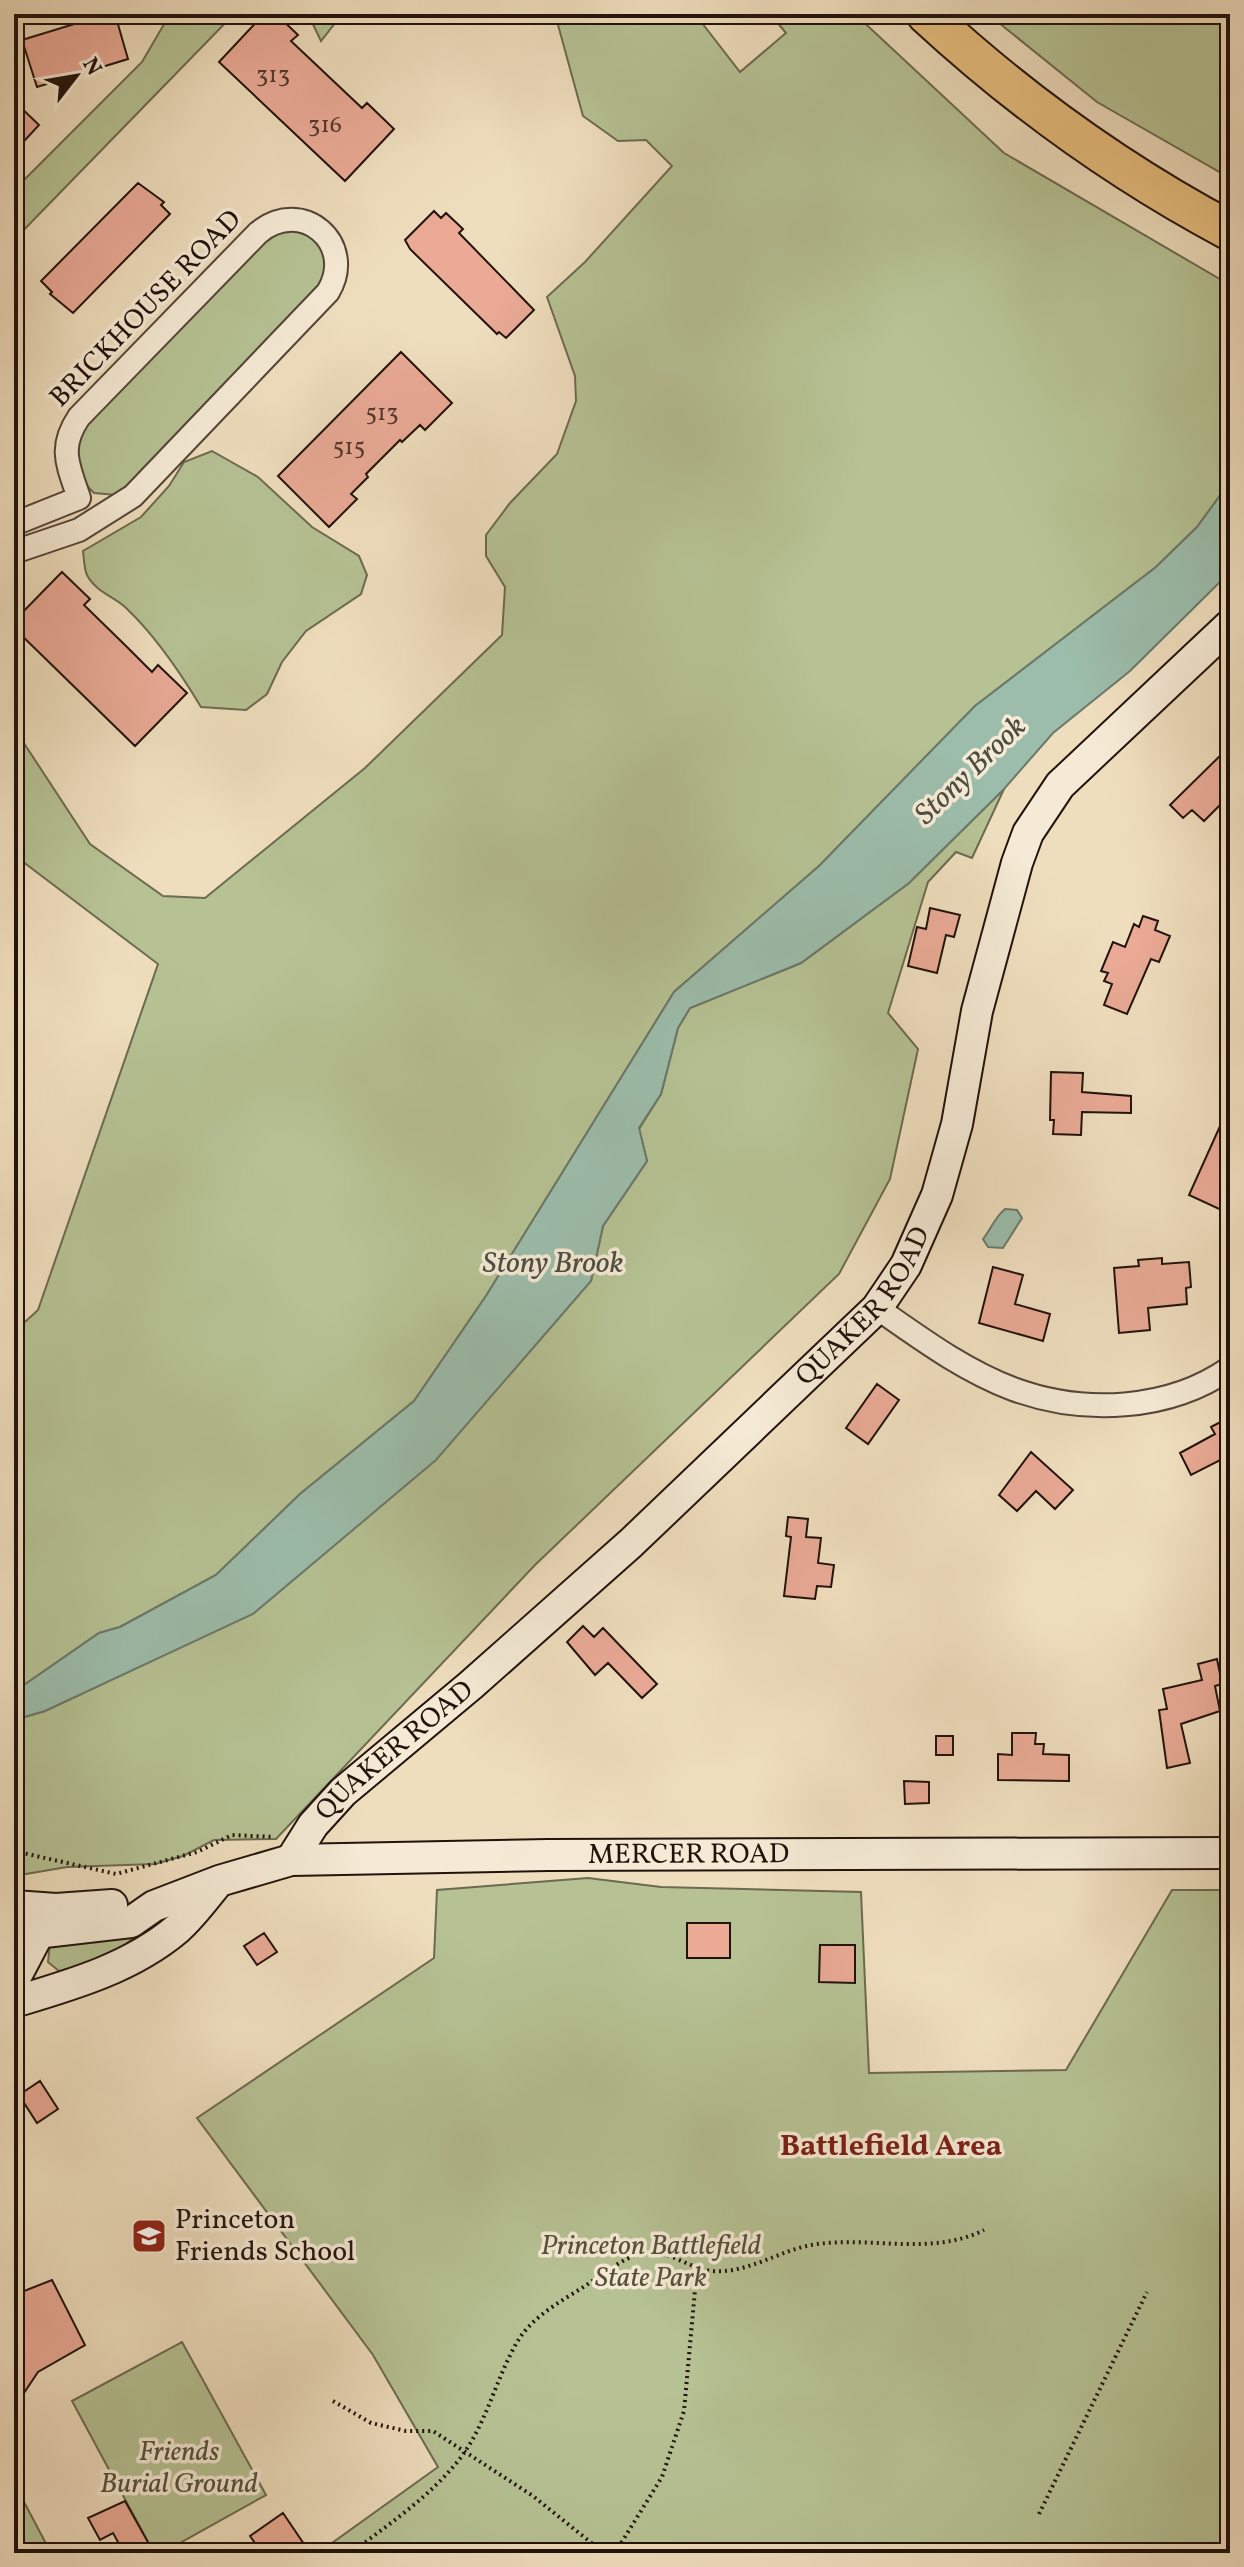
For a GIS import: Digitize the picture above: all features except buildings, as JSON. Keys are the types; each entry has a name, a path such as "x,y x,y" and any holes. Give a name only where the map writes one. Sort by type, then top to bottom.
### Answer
{"highway":[{"path":"926,14 1002,81 1083,142 1230,231"}],"street":[{"name":"BRICKHOUSE ROAD","path":"14,552 51,542 99,520 133,496 328,292 335,280 337,257 322,232 292,218 268,225 79,417 68,434 65,448 79,498 99,520"},
{"path":"14,524 79,498"},
{"name":"QUAKER ROAD","path":"291,1860 313,1825 343,1792 471,1685 631,1543 877,1308 906,1265 937,1195 957,1124 977,1011 1028,833 1060,785 1230,625"},
{"path":"877,1308 943,1353 981,1374 1015,1390 1048,1397 1122,1405 1155,1401 1186,1392 1230,1368"},
{"name":"MERCER ROAD","path":"28,1937 131,1922 154,1906 219,1881 291,1860 548,1855 1230,1853"},
{"path":"14,2002 63,1987 155,1946 180,1927 219,1881"},
{"name":"MERCER ROAD","path":"14,1906 56,1909 154,1906"},
{"path":"134,1956 149,1929 154,1906"},
{"path":"14,1980 28,1937 56,1909"},
{"path":"28,1937 41,1972 63,1987"}],"path":[{"path":"351,2553 425,2495 465,2450 479,2431 516,2342 538,2317 619,2263 644,2252 658,2253 697,2268 731,2270 810,2245 855,2241 917,2245 965,2240 984,2230"},
{"path":"615,2553 662,2477 684,2411 697,2268"},
{"path":"1039,2514 1147,2292"},
{"path":"333,2401 371,2423 406,2431 433,2431 533,2496 604,2553"}],"green space":[{"path":"170,14 234,14 14,240 14,190 142,62"},
{"path":"308,14 342,14 321,41"},
{"path":"555,14 695,14 740,72 786,33 770,14 855,14 1004,153 1230,285 1230,482 1197,527 1156,567 975,706 819,866 674,992 486,1296 414,1401 300,1494 216,1575 120,1627 99,1633 14,1692 14,1332 38,1310 158,964 14,855 14,728 90,844 163,896 205,898 365,768 502,635 505,587 486,556 486,535 510,503 557,454 576,401 575,376 547,297 585,262 672,166 646,140 618,141 583,116"},
{"path":"988,14 1230,14 1230,178 1097,102"},
{"path":"291,225 324,242 328,279 129,486 116,495 94,493 80,470 78,452 82,425 272,231"},
{"path":"212,451 258,477 312,527 359,556 367,575 361,594 306,631 282,662 267,694 246,710 201,707 157,642 125,607 95,585 87,575 84,563 83,551 141,517 169,486 184,462"},
{"path":"1004,789 972,858 956,852 928,882 888,1013 918,1049 890,1179 839,1274 535,1565 276,1839 214,1840 183,1856 155,1864 67,1867 14,1876 14,1720 45,1711 128,1672 591,1281 603,1226 647,1161 639,1129 661,1094 678,1028 690,1008 801,963 909,883"},
{"name":"Princeton Battlefield State Park","path":"588,1878 661,1887 861,1892 869,2073 1066,2070 1172,1890 1230,1890 1230,2553 318,2553 438,2467 373,2355 197,2118 434,1958 437,1890"},
{"path":"135,1936 109,1955 79,1966 59,1971 48,1962 50,1943"},
{"name":"Friends Burial Ground","path":"182,2342 266,2495 162,2553 154,2553 72,2401"},
{"path":"14,2483 51,2553 14,2553"}],"water":[{"name":"Stony Brook","path":"1230,482 1230,572 1130,671 1053,733 1004,789 909,883 801,963 690,1008 678,1028 661,1094 639,1128 647,1161 603,1226 591,1281 436,1460 253,1614 45,1711 14,1720 14,1692 99,1633 120,1627 216,1575 300,1494 414,1401 486,1296 674,992 819,866 975,706 1156,567 1197,527"},
{"path":"1005,1209 1017,1210 1022,1218 1003,1248 988,1247 983,1239"}],"place":[{"name":"Princeton Friends School","path":"149,2236"}],"district":[{"name":"Battlefield Area","path":"891,2147"}]}
